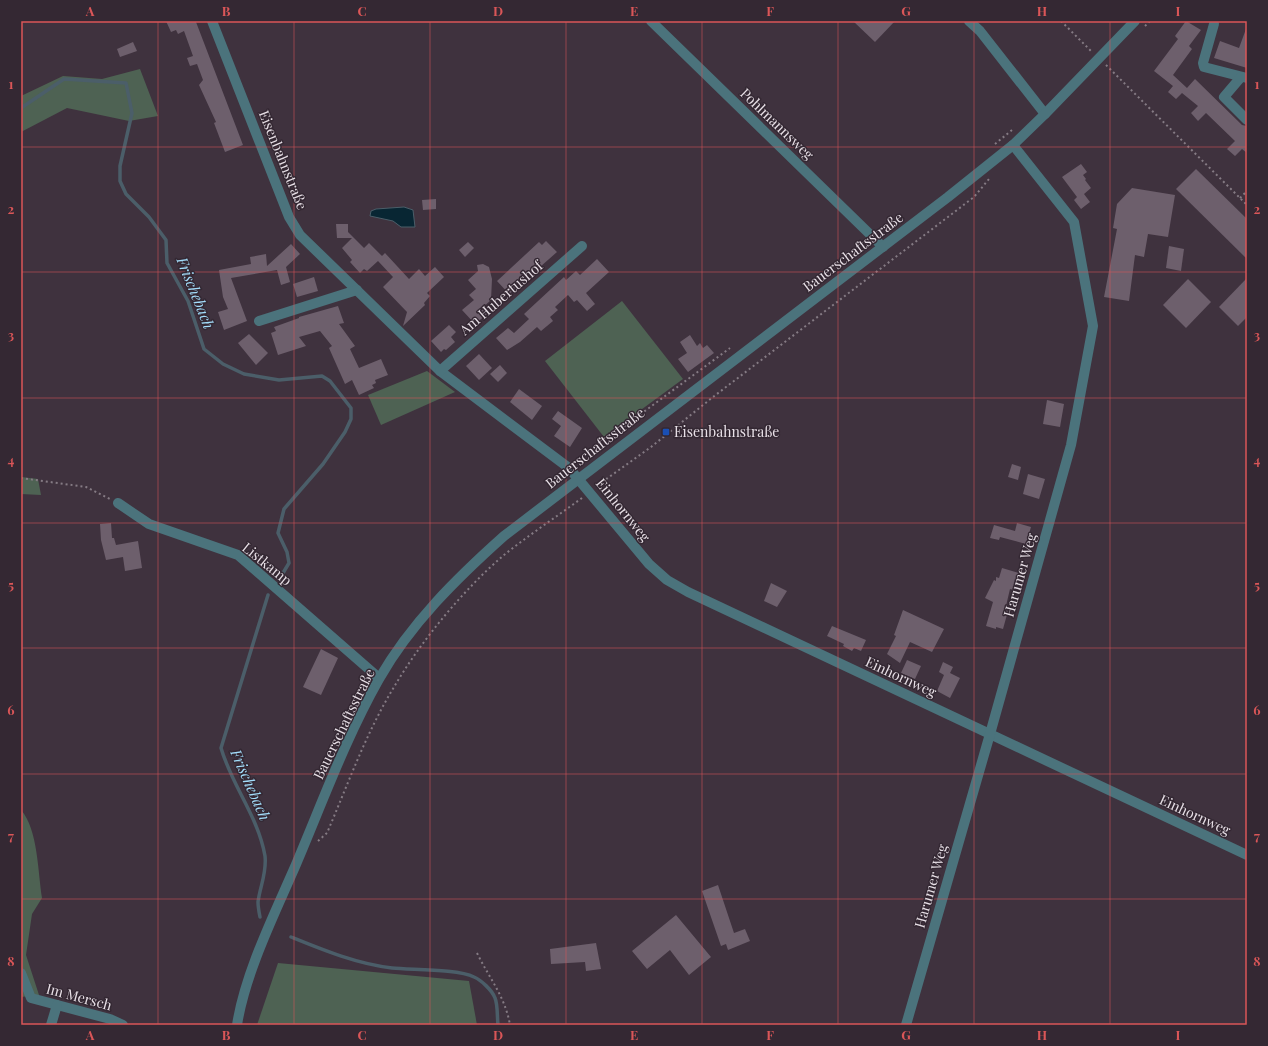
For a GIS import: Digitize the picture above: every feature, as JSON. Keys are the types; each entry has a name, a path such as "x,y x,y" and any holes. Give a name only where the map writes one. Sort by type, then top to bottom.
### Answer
{"street":[{"name":"Eisenbahnstraße","path":"212,21 289,217 300,235 440,371 569,468 579,478"},
{"name":"Pohlmannsweg","path":"651,21 883,247"},
{"path":"969,21 980,31 1045,114"},
{"name":"Bauerschaftsstraße","path":"237,1025 248,982 277,907 354,728 379,678 413,630 438,600 469,568 504,536 883,247 1013,145 1103,62 1135,21"},
{"path":"1214,24 1203,63 1204,67 1244,78 1224,98 1247,120"},
{"name":"Harumer Weg","path":"906,1025 990,734 1070,445 1093,326 1074,222 1013,145"},
{"name":"Am Hubertushof","path":"440,371 582,246"},
{"path":"259,321 357,290"},
{"name":"Einhornweg","path":"579,478 649,564 678,586 1247,855"},
{"name":"Listkamp","path":"118,503 149,524 238,555 379,678"},
{"name":"Im Mersch","path":"21,973 31,998 110,1019 123,1025"},
{"path":"51,1025 57,1005"}],"path":[{"path":"1061,21 1247,206"},
{"path":"1144,27 1150,21"},
{"path":"1102,72 1103,62"},
{"path":"993,146 1016,126"},
{"path":"315,843 327,833 359,759 394,687 421,647 449,610 504,556 651,447 713,397 974,197 993,175"},
{"path":"1240,198 1247,191"},
{"path":"569,468 735,344"},
{"path":"21,478 86,487 118,503"},
{"path":"477,953 499,990 507,1009 510,1025"}],"green space":[{"path":"140,69 158,116 129,121 67,108 21,132 21,96 63,76 102,79"},
{"path":"622,301 683,379 604,437 545,361"},
{"path":"427,371 455,392 381,425 368,395"},
{"path":"21,477 38,479 41,495 21,494"},
{"path":"21,810 27,818 34,840 42,898 32,914 26,955 39,995 21,997"},
{"path":"278,963 469,981 477,1025 257,1025"}],"water":[{"path":"404,207 413,210 415,227 401,227 393,221 370,216 371,211 376,209"}],"building":[{"path":"166,21 197,21 196,22 243,145 225,152 214,123 216,122 199,85 203,80 197,64 190,66 187,58 193,56 184,31 178,34 176,30 171,32"},
{"path":"853,21 895,21 875,42"},
{"path":"1186,21 1201,30 1189,46 1192,49 1173,75 1187,88 1195,79 1242,125 1247,126 1247,153 1242,149 1235,156 1227,149 1235,141 1206,113 1198,121 1191,113 1198,106 1182,93 1176,99 1168,92 1173,86 1154,71 1178,39 1175,36"},
{"path":"1246,29 1247,68 1214,58 1220,41 1239,48"},
{"path":"133,42 137,51 120,57 117,49"},
{"path":"1081,164 1087,172 1083,175 1086,179 1085,180 1091,188 1084,194 1090,202 1081,209 1074,200 1077,197 1062,177"},
{"path":"1196,169 1247,219 1247,259 1176,189"},
{"path":"1132,188 1175,195 1168,237 1148,234 1144,257 1135,255 1129,301 1104,297 1117,229 1113,228 1117,204"},
{"path":"436,199 436,209 423,210 422,200"},
{"path":"336,224 348,224 348,232 364,248 369,243 382,256 385,253 409,279 419,269 425,276 435,267 444,277 427,293 430,296 424,303 425,305 403,326 407,312 383,287 393,277 378,261 367,271 364,269 360,273 350,262 352,260 342,248 352,238 337,238"},
{"path":"546,241 557,252 540,267 538,264 518,282 521,284 509,294 497,281 539,242 542,245"},
{"path":"468,242 474,248 465,257 459,250"},
{"path":"291,244 300,254 286,267 290,282 281,285 277,270 231,278 247,321 224,330 218,312 228,309 223,297 219,270 251,264 250,257 266,254 267,266"},
{"path":"1169,246 1184,249 1181,271 1166,268"},
{"path":"597,259 609,272 586,293 595,304 587,311 577,300 574,302 568,295 555,307 558,310 550,317 553,321 541,331 537,327 520,342 507,350 496,338 508,328 514,333 529,319 524,314 564,277 566,280 576,271 580,275"},
{"path":"483,264 489,267 492,279 491,300 482,308 487,314 475,324 462,310 474,300 469,295 476,289 468,280 478,271 477,265"},
{"path":"314,277 318,291 297,297 293,284"},
{"path":"1247,278 1247,317 1238,326 1219,307"},
{"path":"1188,279 1211,302 1186,328 1163,305"},
{"path":"338,306 344,323 339,324 355,346 350,349 359,368 381,359 388,375 375,380 376,383 372,385 374,388 359,395 352,380 345,384 329,348 332,346 320,331 299,337 306,346 278,355 271,333 276,331 274,327 299,317"},
{"path":"449,325 456,332 451,337 455,342 446,350 444,349 441,352 431,341"},
{"path":"249,334 268,353 256,365 238,343"},
{"path":"690,335 697,346 700,343 703,348 707,345 714,353 688,372 678,359 687,353 680,342"},
{"path":"479,354 492,368 479,380 466,366"},
{"path":"500,365 507,373 498,382 490,374"},
{"path":"519,389 542,406 532,420 510,402"},
{"path":"1047,400 1064,404 1060,427 1043,424"},
{"path":"558,411 582,428 570,447 554,436 561,426 552,419"},
{"path":"1012,464 1021,467 1018,480 1008,477"},
{"path":"1028,474 1045,479 1039,499 1023,494"},
{"path":"111,523 112,538 114,538 116,545 138,541 142,568 125,571 123,557 106,560 101,540 100,524"},
{"path":"1017,523 1031,527 1026,544 1000,537 999,540 990,538 994,525 1015,531"},
{"path":"1002,568 1019,573 1014,590 1010,589 1005,610 1008,611 1003,629 996,627 996,629 986,626 993,602 985,598 994,580 996,581 996,577 999,578"},
{"path":"771,583 787,591 777,607 764,601"},
{"path":"903,610 944,629 932,652 910,642 900,663 887,654 896,636 894,635"},
{"path":"832,626 866,640 861,651 854,648 852,651 843,646 844,644 827,636"},
{"path":"321,649 338,658 321,695 303,687"},
{"path":"907,660 921,666 915,679 901,673"},
{"path":"943,662 953,667 950,673 960,678 950,698 937,691 944,675 939,672"},
{"path":"718,885 734,933 745,929 750,941 728,950 726,944 721,946 702,891"},
{"path":"676,915 711,957 689,975 670,950 647,969 632,951"},
{"path":"596,943 601,969 586,971 585,962 551,964 550,949"}],"waterway":[{"name":"Frischebach","path":"21,108 64,79 126,83 132,113 120,166 120,181 126,194 149,217 166,240 167,263 188,301 204,349 223,364 244,374 279,380 322,376 330,381 351,408 351,419 345,432 323,464 284,509 278,533 287,552 289,563 280,578"},
{"name":"Frischebach","path":"260,917 258,902 265,862 262,841 221,748 268,595"},
{"name":"Frischebach","path":"291,937 353,960 379,966 467,974 480,980 494,995 497,1004 498,1025"}],"place":[{"name":"Eisenbahnstraße","path":"666,432"}]}
